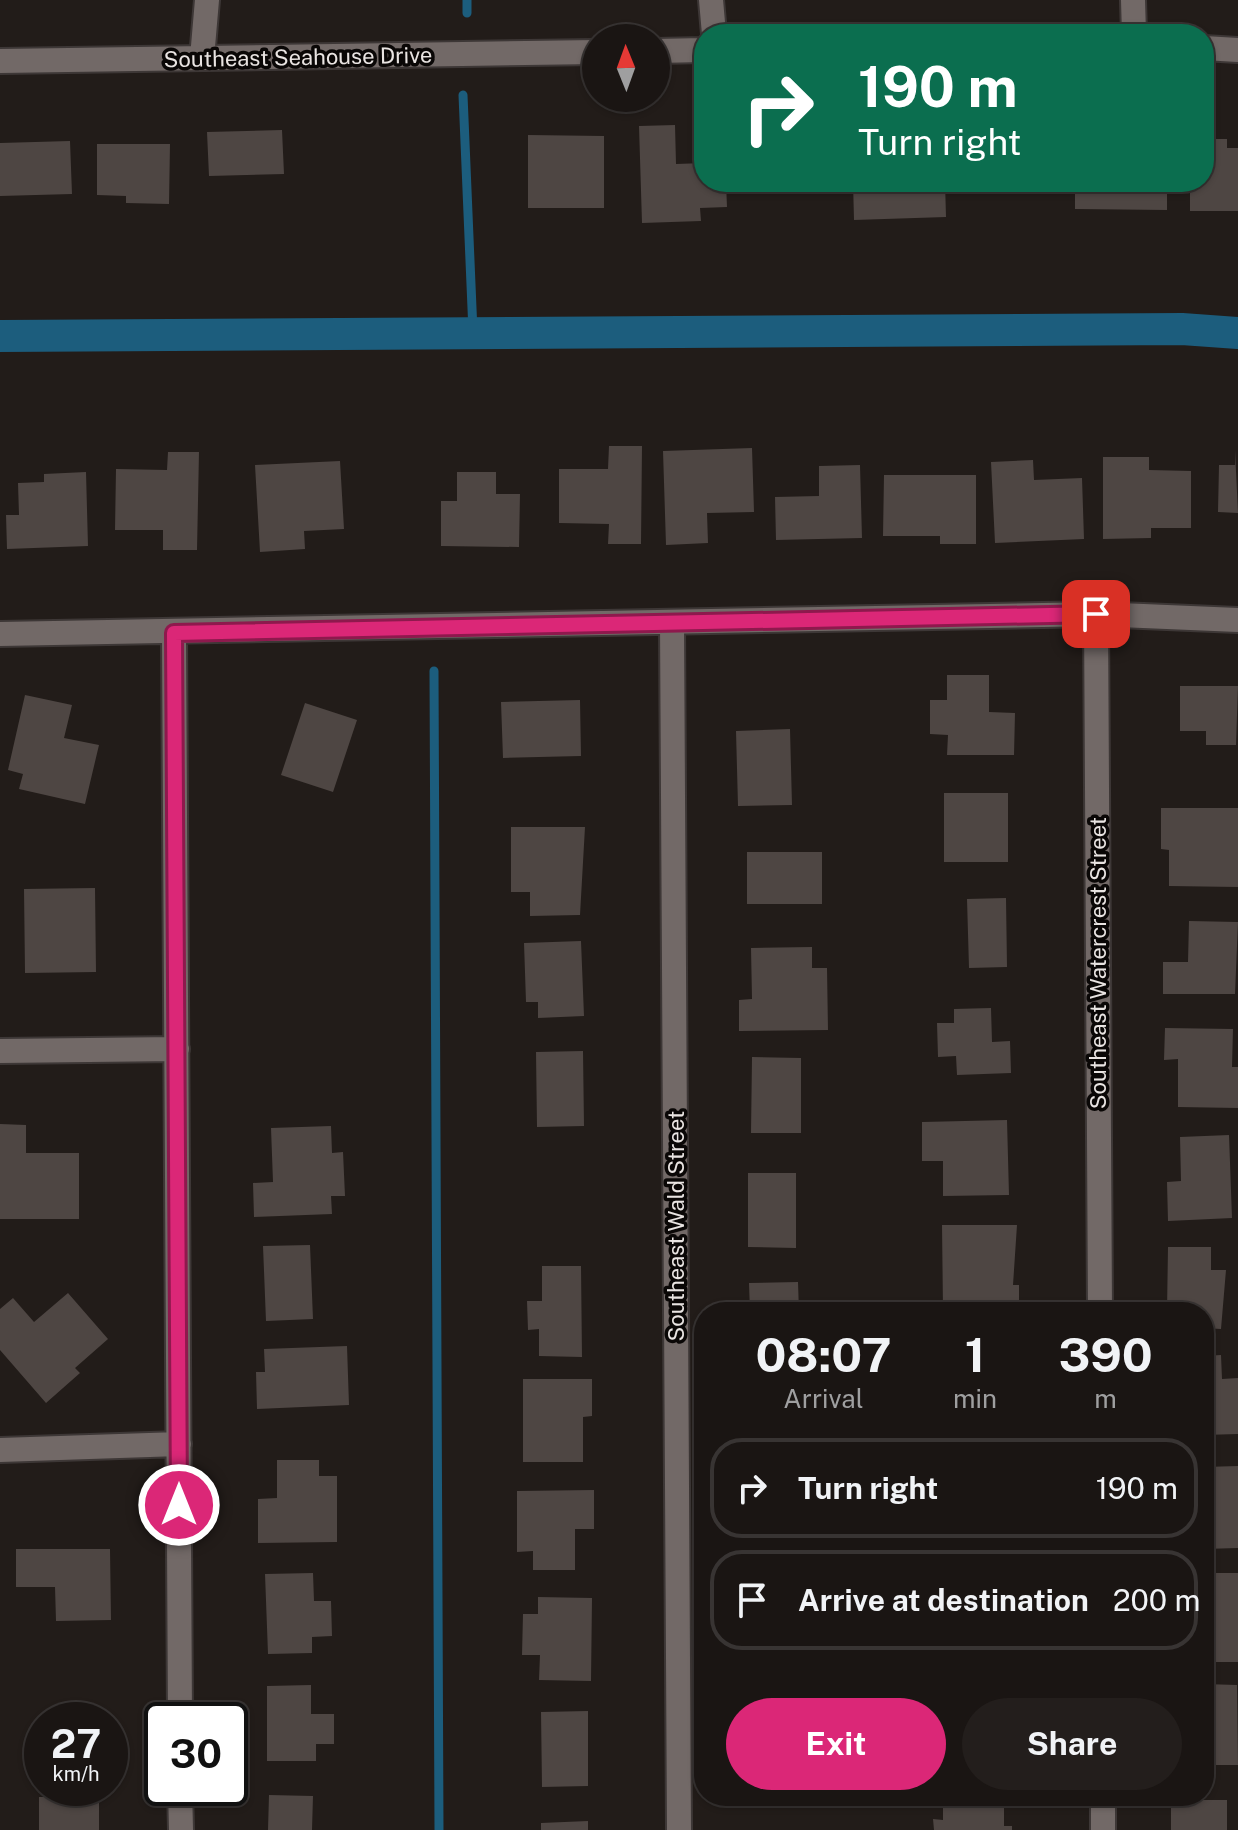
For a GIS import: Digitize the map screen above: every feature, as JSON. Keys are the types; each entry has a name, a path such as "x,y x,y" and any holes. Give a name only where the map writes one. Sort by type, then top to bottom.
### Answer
{"street":[{"path":"202,58 207,0"},
{"path":"711,0 713,24"},
{"path":"1133,0 1134,24"},
{"path":"1214,49 1238,50"},
{"path":"670,51 694,50"},
{"name":"Southeast Seahouse Drive","path":"0,61 582,52"},
{"path":"0,634 1096,614 1238,620"},
{"name":"Southeast Watercrest Street","path":"1096,614 1100,1302"},
{"name":"Southeast Wald Street","path":"672,623 679,1830"},
{"path":"174,633 180,1702"},
{"path":"0,1051 177,1049"},
{"path":"0,1450 179,1444"},
{"path":"180,1806 181,1830"},
{"path":"1103,1806 1103,1830"}],"building":[{"path":"675,125 676,164 694,163 694,192 726,192 727,207 700,208 701,221 642,223 639,126"},
{"path":"282,130 284,174 209,176 207,132"},
{"path":"528,135 604,136 604,208 528,208"},
{"path":"1214,139 1227,139 1227,148 1238,148 1238,211 1190,211 1190,192 1214,192"},
{"path":"70,141 72,194 0,196 0,143"},
{"path":"97,144 170,144 169,204 126,203 126,196 97,195"},
{"path":"853,192 945,192 946,217 854,220"},
{"path":"1075,192 1167,192 1167,210 1075,209"},
{"path":"609,446 642,446 641,544 608,544 609,524 559,523 559,469 608,469"},
{"path":"752,448 754,512 707,513 708,543 666,545 663,451"},
{"path":"1235,450 1238,513 1218,512 1219,465 1235,465"},
{"path":"168,452 199,452 197,550 163,550 163,530 115,530 116,469 167,470"},
{"path":"1103,457 1149,457 1149,470 1191,471 1191,528 1151,528 1151,538 1103,539"},
{"path":"1033,460 1034,480 1082,478 1084,539 995,543 991,462"},
{"path":"340,461 344,529 304,531 305,549 260,552 255,465"},
{"path":"860,465 862,538 776,540 775,497 819,496 819,466"},
{"path":"86,472 88,546 7,549 6,515 19,515 18,483 44,482 44,474"},
{"path":"457,472 496,472 496,494 520,494 519,547 441,546 441,501 457,501"},
{"path":"884,475 976,475 976,544 940,544 940,536 883,536"},
{"path":"947,675 989,675 989,712 1015,713 1014,755 947,755 948,735 930,734 930,700 947,700"},
{"path":"1180,686 1238,686 1236,745 1206,745 1206,731 1180,731"},
{"path":"25,695 72,705 64,738 99,745 85,804 19,789 23,774 8,770"},
{"path":"580,700 581,756 503,758 501,702"},
{"path":"305,703 357,720 333,792 281,775"},
{"path":"790,729 792,805 738,806 736,731"},
{"path":"944,793 1008,793 1008,862 944,862"},
{"path":"1161,808 1238,808 1238,887 1169,886 1169,850 1161,849"},
{"path":"511,827 585,827 580,915 530,916 530,892 511,892"},
{"path":"747,852 822,852 822,904 747,904"},
{"path":"95,888 96,972 25,973 24,889"},
{"path":"1006,898 1007,967 969,968 967,899"},
{"path":"1189,921 1238,922 1235,994 1163,994 1163,962 1188,962"},
{"path":"581,941 584,1016 538,1018 538,1002 526,1002 524,943"},
{"path":"812,947 812,968 827,968 828,1030 739,1031 739,1000 752,999 751,948"},
{"path":"991,1008 992,1042 1010,1041 1011,1073 957,1075 956,1056 938,1057 937,1023 954,1023 954,1009"},
{"path":"1165,1028 1233,1029 1232,1067 1238,1067 1238,1108 1178,1107 1178,1059 1164,1060"},
{"path":"583,1051 584,1126 537,1127 536,1052"},
{"path":"752,1057 801,1058 801,1133 751,1133"},
{"path":"1007,1120 1009,1195 943,1196 943,1161 922,1161 922,1122"},
{"path":"0,1124 26,1125 26,1153 79,1153 79,1219 0,1219"},
{"path":"331,1126 332,1153 343,1152 345,1196 331,1196 332,1214 254,1217 253,1183 273,1182 271,1128"},
{"path":"1229,1135 1232,1218 1168,1221 1167,1182 1181,1181 1180,1137"},
{"path":"748,1173 796,1173 796,1248 748,1247"},
{"path":"942,1225 1017,1225 1013,1285 1019,1285 1019,1302 943,1302"},
{"path":"310,1245 313,1319 266,1321 263,1246"},
{"path":"1168,1247 1211,1247 1211,1270 1226,1270 1221,1329 1214,1329 1214,1302 1167,1302"},
{"path":"542,1266 581,1266 582,1357 539,1356 539,1329 528,1330 527,1301 542,1301"},
{"path":"798,1282 799,1302 750,1302 749,1283"},
{"path":"68,1293 108,1339 75,1368 80,1373 46,1403 0,1350 0,1309 13,1298 34,1322"},
{"path":"347,1346 349,1405 257,1409 256,1372 265,1372 264,1349"},
{"path":"1214,1355 1221,1355 1222,1379 1238,1378 1238,1434 1214,1435"},
{"path":"523,1379 592,1379 592,1416 583,1417 583,1462 523,1462"},
{"path":"277,1460 319,1460 319,1476 337,1476 337,1542 258,1543 258,1499 277,1498"},
{"path":"1238,1466 1238,1548 1214,1549 1214,1467"},
{"path":"594,1490 594,1529 575,1529 575,1570 533,1570 533,1551 517,1552 517,1491"},
{"path":"16,1549 110,1549 111,1620 56,1621 55,1587 16,1587"},
{"path":"313,1573 314,1601 331,1601 332,1636 312,1637 312,1653 268,1654 265,1574"},
{"path":"1214,1573 1238,1573 1238,1662 1214,1662"},
{"path":"538,1597 592,1598 591,1681 539,1680 540,1655 522,1655 523,1614 538,1614"},
{"path":"1214,1684 1237,1685 1238,1765 1214,1765"},
{"path":"311,1685 311,1714 334,1714 334,1744 316,1744 316,1761 267,1761 267,1686"},
{"path":"588,1711 588,1786 542,1787 541,1712"},
{"path":"269,1795 313,1796 312,1830 268,1830"},
{"path":"1214,1800 1227,1800 1227,1830 1171,1830 1171,1806 1214,1806"},
{"path":"39,1806 99,1806 99,1830 39,1830"},
{"path":"943,1806 1004,1806 1004,1826 1012,1826 1012,1830 934,1830 933,1819 943,1820"},
{"path":"588,1821 588,1830 541,1830 541,1823"}],"waterway":[{"path":"467,0 467,13"},
{"path":"463,95 473,332"},
{"path":"0,336 1182,329 1238,333"},
{"path":"434,671 439,1830"}],"route":[{"path":"179,1505 174,633 1096,614"}]}
